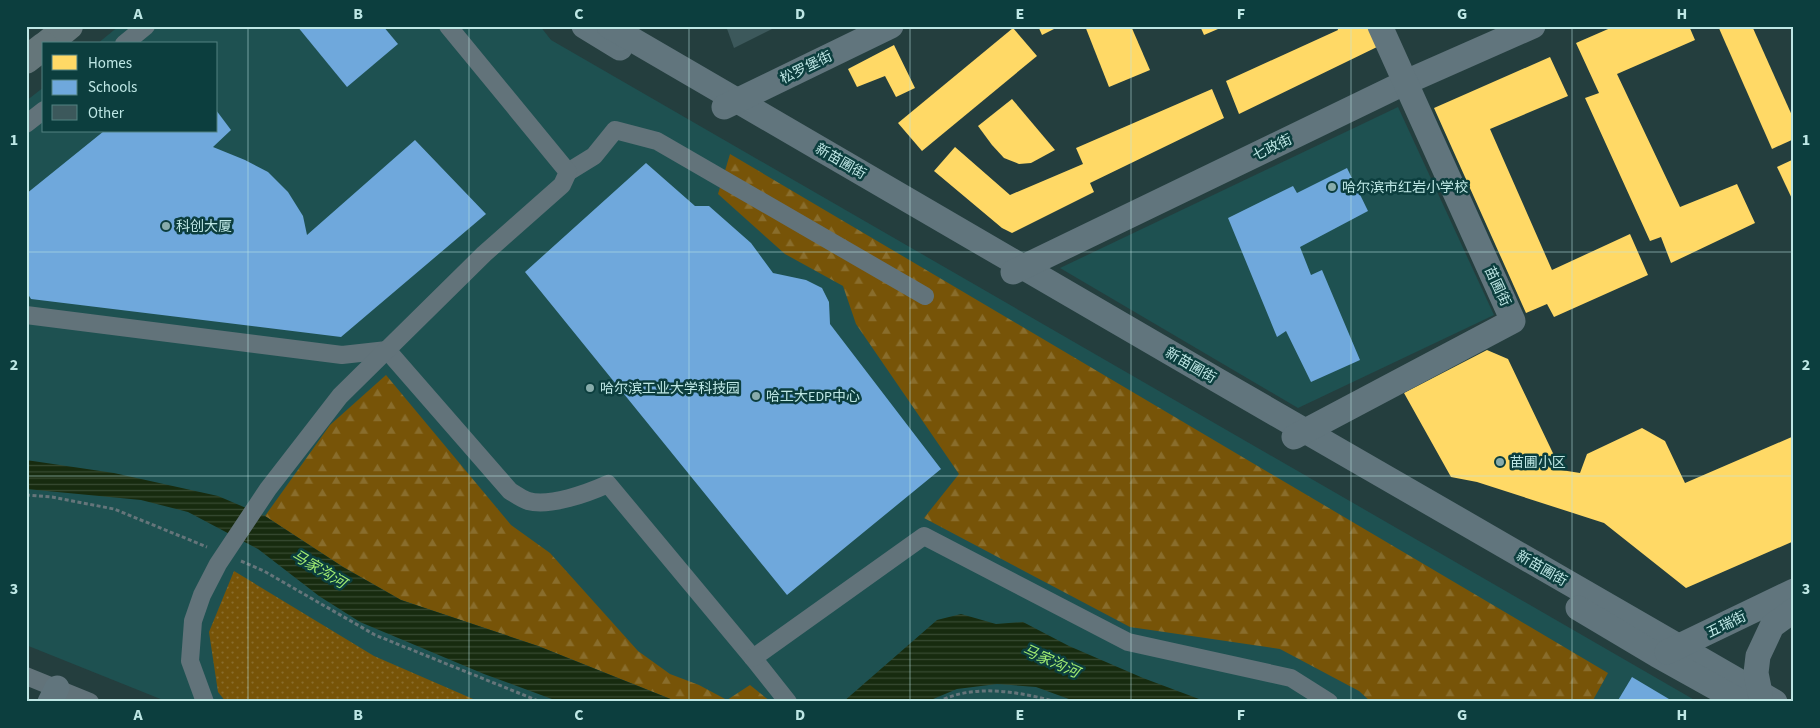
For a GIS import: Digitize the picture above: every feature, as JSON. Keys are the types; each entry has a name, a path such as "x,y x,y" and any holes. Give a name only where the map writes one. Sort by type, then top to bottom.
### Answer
{"highway":[{"path":"49,42 69,26"},
{"path":"26,60 42,48"}],"main road":[{"name":"新苗圃街","path":"584,26 729,105 1018,270 1668,651 1758,699"},
{"name":"新苗圃街","path":"609,26 729,105"},
{"name":"松罗堡街","path":"729,105 891,26"},
{"name":"苗圃街","path":"1300,434 1514,321 1404,83 1380,26"},
{"name":"七政街","path":"1018,270 1404,83 1533,26"},
{"name":"五瑞街","path":"1668,651 1794,591"},
{"path":"1758,699 1756,673 1758,656 1772,626 1794,610"}],"street":[{"path":"126,42 146,26"},
{"path":"448,26 568,172"},
{"path":"26,124 42,112"},
{"path":"205,702 190,661 194,621 214,557 340,396 484,254 562,185 568,172 594,156 615,130 657,141 925,296"},
{"path":"26,315 342,354 387,350"},
{"path":"387,350 510,491 528,501 550,501 585,494 608,484 788,702"},
{"path":"753,658 924,536 1128,642 1291,678 1329,702"},
{"path":"26,676 53,695 90,702"}],"path":[{"path":"26,495 52,497 114,510 214,557"},
{"path":"238,560 264,571 375,635 540,702"},
{"path":"938,702 967,693 991,692 1023,693 1056,702"}],"shaded area":[{"name":"哈尔滨工业大学科技园","path":"119,26 540,26 551,40 1698,702 168,702 26,645 26,101 42,89 42,132 218,132 218,42 99,42"},
{"name":"哈尔滨市红岩小学校","path":"1398,107 1494,315 1298,408 1060,268"}],"green space":[{"path":"730,154 1608,673 1592,702 1371,702 1359,691 1280,649 1130,627 924,518 959,474 856,324 843,286 785,254 718,194"},
{"path":"386,375 511,525 550,553 638,651 670,674 699,685 727,700 750,685 771,702 678,702 538,646 401,600 343,567 265,516 330,425"},
{"path":"234,571 374,656 480,702 226,702 218,692 209,632"}],"water":[{"name":"马家沟河","path":"26,460 114,473 218,496 265,516 343,567 401,600 538,646 678,702 560,702 484,674 360,622 319,596 258,549 188,512 141,500 26,489"},
{"name":"马家沟河","path":"961,614 996,624 1023,622 1069,646 1143,678 1207,702 1077,702 1036,687 997,684 957,689 926,702 843,702 937,620"}],"building: Homes":[{"path":"1038,26 1060,26 1042,35"},
{"path":"1085,26 1131,26 1150,70 1109,87"},
{"path":"1200,26 1225,26 1204,35"},
{"path":"1337,26 1368,26 1377,47 1239,114 1226,81 1338,30"},
{"path":"1615,26 1689,26 1695,40 1617,74 1680,207 1737,184 1755,223 1671,263 1661,237 1650,241 1585,98 1599,93 1576,43"},
{"path":"1718,26 1752,26 1794,120 1794,139 1772,149"},
{"path":"1013,28 1037,56 922,151 898,123"},
{"path":"894,45 915,88 896,97 885,76 857,87 848,69"},
{"path":"1550,57 1568,96 1490,129 1552,270 1630,234 1648,275 1554,317 1547,304 1526,313 1434,108"},
{"path":"1212,89 1224,118 1090,183 1094,192 1012,233 1002,228 934,171 955,147 1010,195 1083,164 1076,148"},
{"path":"1012,99 1055,150 1031,163 1019,164 1004,158 978,126"},
{"path":"1794,159 1794,203 1777,167"},
{"name":"苗圃小区","path":"1487,350 1508,359 1561,470 1580,473 1587,454 1642,428 1665,441 1685,483 1794,436 1794,541 1686,588 1604,523 1477,482 1451,477 1404,393"}],"building: Schools":[{"path":"297,26 383,26 398,44 347,87"},
{"name":"科创大厦","path":"218,113 231,130 213,147 268,172 288,192 303,216 307,235 415,140 486,214 341,337 31,299 26,291 26,194 103,132 218,132"},
{"name":"哈工大EDP中心","path":"646,163 695,206 709,206 751,243 773,273 806,280 822,288 829,302 830,324 941,469 787,595 525,272"},
{"path":"1347,168 1368,211 1300,247 1311,275 1322,270 1360,360 1311,382 1286,331 1277,337 1228,218 1293,186 1297,193"},
{"path":"1632,677 1674,702 1617,702"}],"building: Other":[{"path":"726,26 778,26 734,48"}],"place":[{"name":"哈尔滨市红岩小学校","path":"1332,187"},
{"name":"科创大厦","path":"166,226"},
{"name":"哈尔滨工业大学科技园","path":"590,388"},
{"name":"哈工大EDP中心","path":"756,396"},
{"name":"苗圃小区","path":"1500,462"}]}
